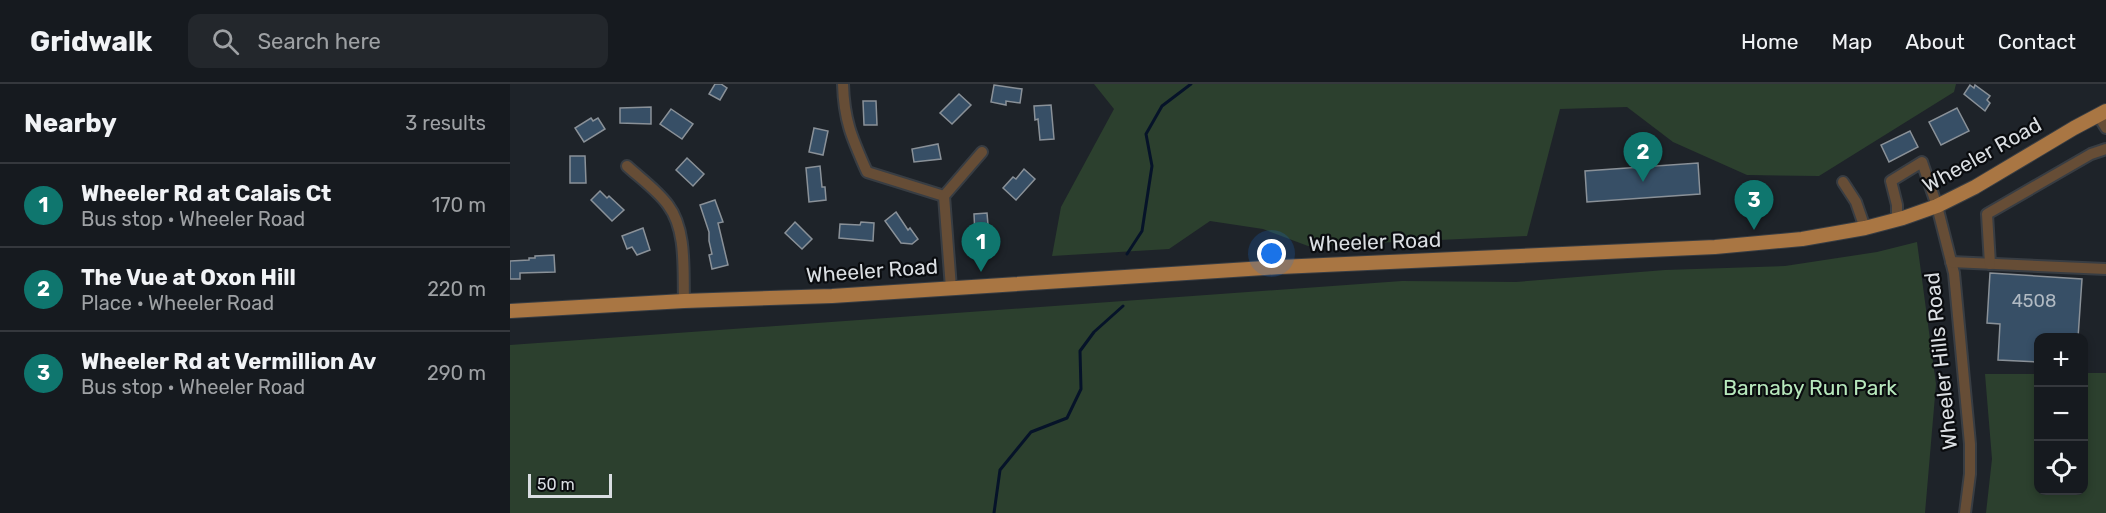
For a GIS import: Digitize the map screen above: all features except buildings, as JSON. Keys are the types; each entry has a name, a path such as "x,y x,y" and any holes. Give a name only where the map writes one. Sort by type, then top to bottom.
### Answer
{"main road":[{"name":"Wheeler Road","path":"510,311 684,301 832,296 1280,267 1715,247 1802,239 1865,228 1937,206 1975,187 2102,113"}],"street":[{"path":"843,84 844,111 848,126 867,172 944,196"},
{"path":"2102,113 2106,128"},
{"path":"1990,264 1987,214 2091,154 2106,148"},
{"path":"951,288 944,196 982,152"},
{"name":"Wheeler Hills Road","path":"1897,219 1897,205 1891,181 1922,162 1937,206 1951,262 1960,324 1970,444 1970,474 1965,513"},
{"path":"627,166 668,204 675,217 681,244 684,301"},
{"path":"1843,182 1856,202 1865,228"},
{"path":"1951,262 2106,269"}],"green space":[{"path":"1094,84 1956,84 1954,92 1819,176 1747,175 1673,142 1627,107 1560,109 1527,236 1308,246 1263,229 1210,221 1169,249 1052,256 1061,207 1114,109"},
{"name":"Barnaby Run Park","path":"1917,242 1936,384 1925,513 510,513 510,345 1402,281 1516,282 1665,270 1785,266 1877,252"},
{"path":"2088,373 2106,373 2106,513 1986,513 1992,459 1985,374 2034,374 2034,495 2088,495"}],"waterway":[{"path":"1127,254 1142,231 1152,166 1146,134 1162,106 1191,84"},
{"path":"994,513 1000,470 1031,432 1067,418 1081,389 1080,351 1094,332 1123,306"}],"place":[{"name":"The Vue at Oxon Hill","path":"1643,182"},
{"name":"Wheeler Rd at Vermillion Av","path":"1754,230"},
{"name":"Wheeler Rd at Calais Ct","path":"981,272"}]}
